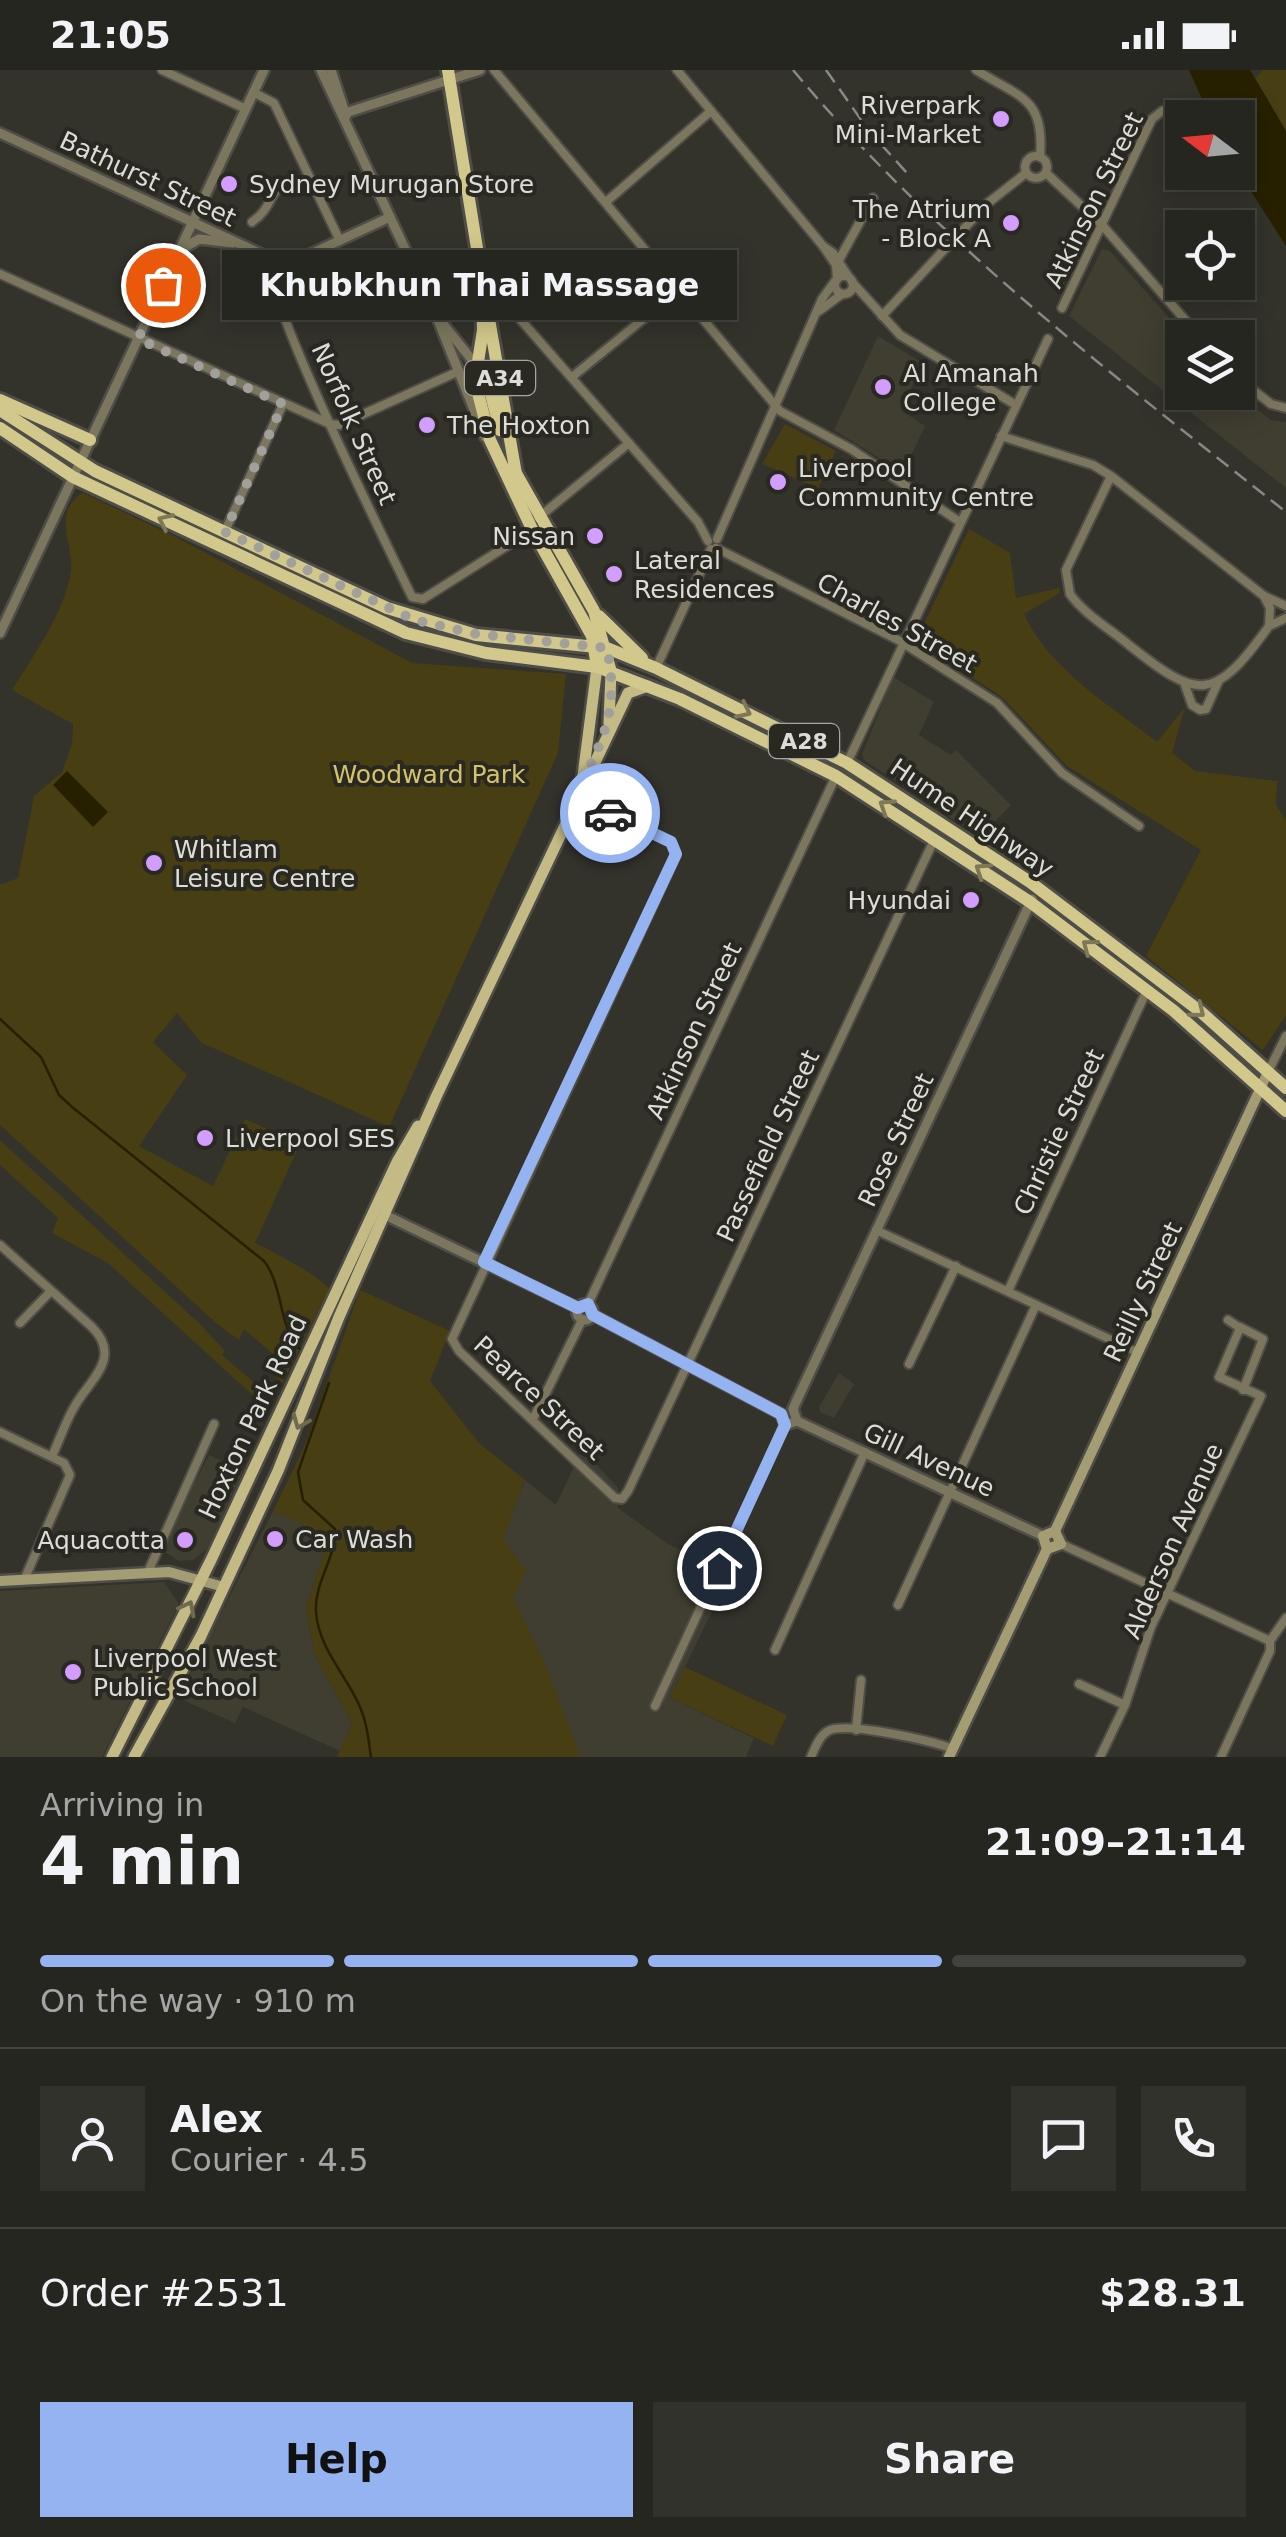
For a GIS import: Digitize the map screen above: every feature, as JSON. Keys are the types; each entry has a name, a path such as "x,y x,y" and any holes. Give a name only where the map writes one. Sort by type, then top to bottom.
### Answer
{"highway":[{"name":"A34","path":"449,76 516,474 535,524 594,611 611,672"},
{"name":"A34","path":"482,278 484,330 476,365 477,392 494,453 601,646 597,667"},
{"path":"476,365 490,390 516,474"},
{"path":"0,400 90,440"},
{"name":"A28","path":"0,410 79,462 415,620 476,634 601,646"},
{"name":"A28","path":"0,428 73,477 406,633 486,653 611,672"},
{"path":"554,640 576,630 576,606"},
{"path":"594,611 652,666"},
{"name":"Hume Highway","path":"601,646 652,666 846,763 1039,888 1202,1012 1286,1088"},
{"name":"Hume Highway","path":"611,672 652,687 836,776 935,838 1030,902 1148,990 1286,1111"}],"main road":[{"name":"Hoxton Park Road","path":"578,793 590,741 597,667"},
{"name":"Hoxton Park Road","path":"601,751 609,722 611,672"},
{"name":"Hoxton Park Road","path":"112,1757 436,1097 628,692 641,685 652,687"},
{"name":"Reilly Street","path":"1055,1530 1268,1072"},
{"name":"Hoxton Park Road","path":"134,1757 224,1587 288,1451 378,1212"},
{"path":"951,1753 1047,1549 1043,1536 1055,1530 1061,1544 1047,1549"},
{"path":"0,1581 148,1572 202,1579 224,1587"}],"street":[{"path":"162,70 246,109"},
{"path":"0,633 264,70"},
{"path":"321,70 436,315 494,453"},
{"path":"331,70 345,117"},
{"path":"345,117 449,76 480,70"},
{"path":"494,70 780,411 851,449 960,522"},
{"path":"652,666 836,280 836,265 822,246 677,70"},
{"path":"976,70 1035,110 1042,128 1040,157 1047,165 1046,172 1038,178 1026,173"},
{"path":"253,92 274,103 340,241"},
{"name":"Atkinson Street","path":"1062,308 1152,119 1162,111"},
{"path":"606,202 711,112"},
{"name":"Bathurst Street","path":"0,133 270,258"},
{"path":"882,316 988,203 1026,173 1027,160 1040,157"},
{"path":"1046,172 1102,225 1185,320"},
{"path":"252,222 277,188 289,182 313,185"},
{"path":"839,260 873,198"},
{"path":"270,258 296,258 390,216"},
{"path":"176,256 200,239 240,245"},
{"path":"822,246 839,260 868,301 912,343 1016,405"},
{"name":"Norfolk Street","path":"270,258 270,278 330,424 412,596 418,600 535,524"},
{"path":"0,274 339,426 458,372"},
{"name":"Charles Street","path":"482,278 630,443 713,544 902,643 998,702 1062,773 1139,826"},
{"path":"836,280 851,280"},
{"path":"836,280 845,294 868,301"},
{"path":"819,311 845,294 851,280"},
{"path":"572,377 680,290"},
{"path":"436,315 476,365"},
{"path":"846,763 1048,340"},
{"path":"1255,391 1271,404 1286,408"},
{"path":"225,532 283,404"},
{"path":"1002,436 1093,465 1264,596 1286,606"},
{"path":"535,524 630,443"},
{"path":"1110,476 1066,570 1067,587 1075,602 1185,685 1192,705 1206,709 1218,680 1270,626 1286,618"},
{"path":"1264,596 1270,608 1270,626"},
{"path":"1185,685 1218,680"},
{"name":"Atkinson Street","path":"583,1306 836,776"},
{"name":"Pearce Street","path":"578,793 671,842 676,850 452,1333 453,1344 615,1498 622,1498 637,1471"},
{"name":"Passefield Street","path":"637,1471 935,838"},
{"name":"Rose Street","path":"793,1409 1039,888"},
{"name":"Christie Street","path":"1008,1292 1148,990"},
{"path":"1268,1072 1286,1036"},
{"path":"378,1212 583,1306 783,1420 797,1421 793,1409 783,1420 655,1706"},
{"path":"876,1230 1136,1352"},
{"path":"0,1245 98,1334 104,1353 102,1372 76,1405 52,1456"},
{"path":"909,1364 956,1266"},
{"path":"20,1323 50,1292"},
{"path":"898,1605 1036,1305"},
{"path":"534,1418 582,1320 583,1306"},
{"path":"582,1320 593,1315"},
{"path":"1228,1320 1263,1337 1243,1390 1219,1377 1240,1327"},
{"name":"Alderson Avenue","path":"1103,1756 1166,1593 1261,1396 1243,1390"},
{"name":"Gill Avenue","path":"797,1421 1043,1536"},
{"path":"148,1572 214,1424"},
{"path":"0,1432 68,1466 70,1480 24,1580"},
{"path":"776,1650 864,1452"},
{"path":"1061,1544 1270,1640"},
{"path":"1222,1757 1270,1651 1270,1640 1286,1618"},
{"path":"856,1730 861,1680"},
{"path":"1079,1684 1124,1705"},
{"path":"811,1757 829,1730 924,1740 951,1753"}],"shaded area":[{"path":"1189,70 1250,70 1286,131 1286,246 1250,190 1255,190 1255,100 1202,100"},
{"path":"1102,249 1110,251 1171,320 1165,320 1165,392 1069,316"},
{"name":"Al Amanah College","path":"878,336 923,363 901,410 925,426 903,473 834,430"},
{"path":"1255,408 1271,420 1286,422 1286,488 1188,410"},
{"path":"893,677 934,702 919,735 951,755 956,750 1011,805 980,837 864,760 862,754"},
{"path":"67,771 108,812 93,827 53,785"},
{"path":"839,1373 854,1384 834,1418 820,1412 819,1407"},
{"path":"582,1449 618,1488 618,1508 668,1544 731,1572 670,1698 754,1738 746,1757 579,1757 513,1597 502,1540 525,1480 556,1505"},
{"path":"209,1455 243,1471 207,1549 193,1560 179,1561 160,1549"},
{"path":"273,1511 330,1536 306,1607 314,1654 352,1723 340,1751 243,1707 235,1723 178,1698"},
{"name":"Liverpool West Public School","path":"164,1582 179,1604 102,1757 0,1757 0,1591"}],"green space":[{"path":"1263,70 1286,70 1286,131 1255,78"},
{"path":"785,424 836,451 818,488 762,464"},
{"name":"Woodward Park","path":"83,493 178,538 412,663 566,674 558,753 389,1127 202,1043 177,1013 153,1042 187,1075 139,1146 213,1186 245,1119 300,1144 255,1243 306,1271 329,1289 282,1384 267,1366 280,1360 244,1329 239,1340 216,1323 0,1125 0,885 18,878 34,796 62,772 72,744 73,724 12,690 47,633 68,586 71,561 66,519 73,501"},
{"path":"969,529 1010,553 1016,598 1059,588 1060,593 1024,614 1049,652 1083,685 1157,742 1185,707 1172,753 1195,771 1277,781 1276,805 1286,820 1286,1015 1263,1050 1146,956 1201,850 1067,766 1002,697 916,641"},
{"path":"0,1140 200,1324 225,1351 222,1355 266,1393 271,1412 108,1263 52,1233 58,1218 0,1165"},
{"path":"360,1290 450,1331 430,1381 479,1443 525,1480 503,1539 526,1571 513,1597 542,1657 581,1757 337,1757 352,1723 314,1654 306,1607 329,1536 273,1511 306,1443"},
{"path":"685,1667 787,1715 773,1746 670,1698"}],"waterway":[{"path":"0,1019 41,1057 59,1095 72,1107 264,1261 275,1283 288,1330 300,1349"},
{"path":"329,1383 298,1472 303,1500 335,1529 316,1601 318,1627 359,1705 371,1757"}],"railway":[{"path":"793,70 848,132 966,249 1092,357 1286,512"},
{"path":"826,70 869,131 907,173"}],"way so far":[{"path":"163,285 138,339 283,404 225,532 415,620 476,634 581,642 607,648 612,684 608,731 576,796 610,813"}],"place":[{"name":"Riverpark Mini-Market","path":"1001,119"},
{"name":"Sydney Murugan Store","path":"229,184"},
{"name":"The Atrium - Block A","path":"1011,223"},
{"name":"Khubkhun Thai Massage","path":"163,285"},
{"name":"Al Amanah College","path":"883,387"},
{"name":"The Hoxton","path":"427,425"},
{"name":"Liverpool Community Centre","path":"778,482"},
{"name":"Nissan","path":"595,536"},
{"name":"Lateral Residences","path":"614,574"},
{"name":"Whitlam Leisure Centre","path":"154,863"},
{"name":"Hyundai","path":"971,900"},
{"name":"Liverpool SES","path":"205,1138"},
{"name":"Car Wash","path":"275,1539"},
{"name":"Aquacotta","path":"185,1540"},
{"name":"Liverpool West Public School","path":"73,1672"}],"route":[{"path":"610,813 671,842 676,854 484,1262 578,1308 588,1304 593,1315 781,1414 785,1425 719,1568"}]}
